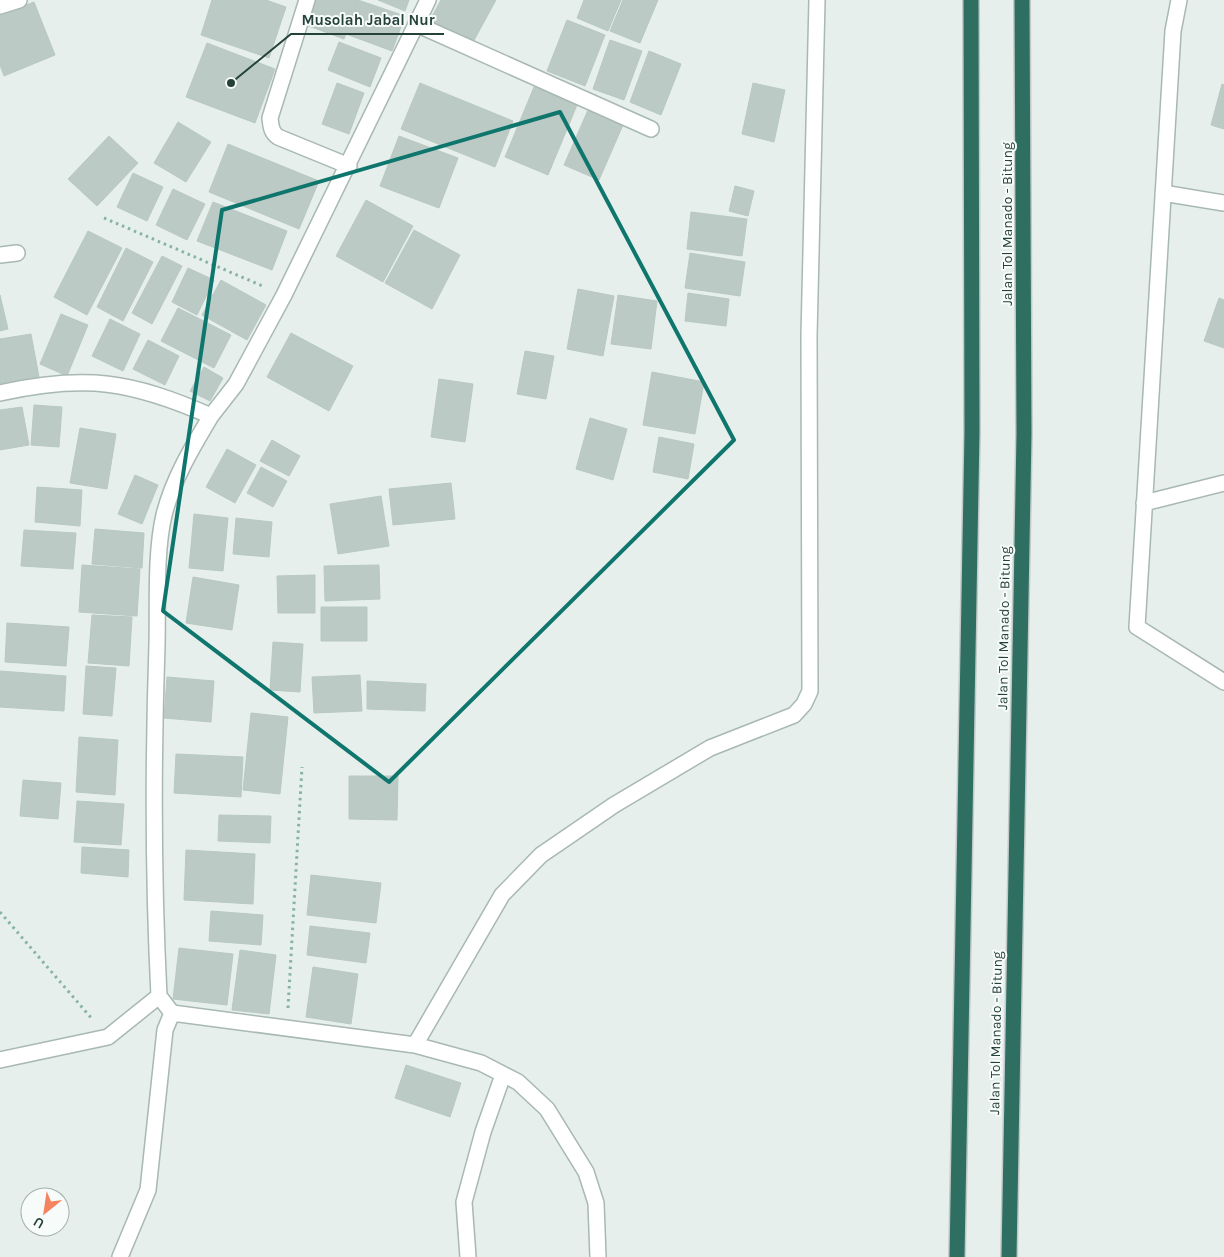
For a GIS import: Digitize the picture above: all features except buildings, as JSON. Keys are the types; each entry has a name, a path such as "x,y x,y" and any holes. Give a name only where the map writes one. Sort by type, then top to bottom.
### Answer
{"highway":[{"path":"957,1257 972,432 971,0"},
{"name":"Jalan Tol Manado - Bitung","path":"1009,1257 1024,434 1022,0"}],"street":[{"path":"0,6 19,0"},
{"path":"307,0 270,118 273,134 349,166"},
{"path":"428,0 349,166 284,296 236,384 211,416 181,468 164,517 160,566 156,679 156,937 159,996 172,1012 415,1045 481,1063 518,1082 547,1110 586,1172 596,1203 598,1257"},
{"path":"415,1045 502,895 542,855 614,805 710,748 794,715 804,704 810,691 809,336 817,0"},
{"path":"1179,0 1173,31 1137,627 1224,682"},
{"path":"416,24 651,128"},
{"path":"1163,193 1224,203"},
{"path":"0,255 17,253"},
{"path":"0,393 30,386 71,382 110,383 139,388 162,395 211,416"},
{"path":"1144,503 1224,483"},
{"path":"0,1060 108,1037 159,996"},
{"path":"120,1257 148,1190 165,1030 172,1012"},
{"path":"468,1257 464,1202 483,1132 503,1075"}],"path":[{"path":"104,218 284,296"},
{"path":"286,1026 302,767"},
{"path":"0,912 108,1037"}],"highlighted area":[{"path":"560,112 734,440 389,782 163,611 222,210"}],"place":[{"name":"Musolah Jabal Nur","path":"231,83"}]}
